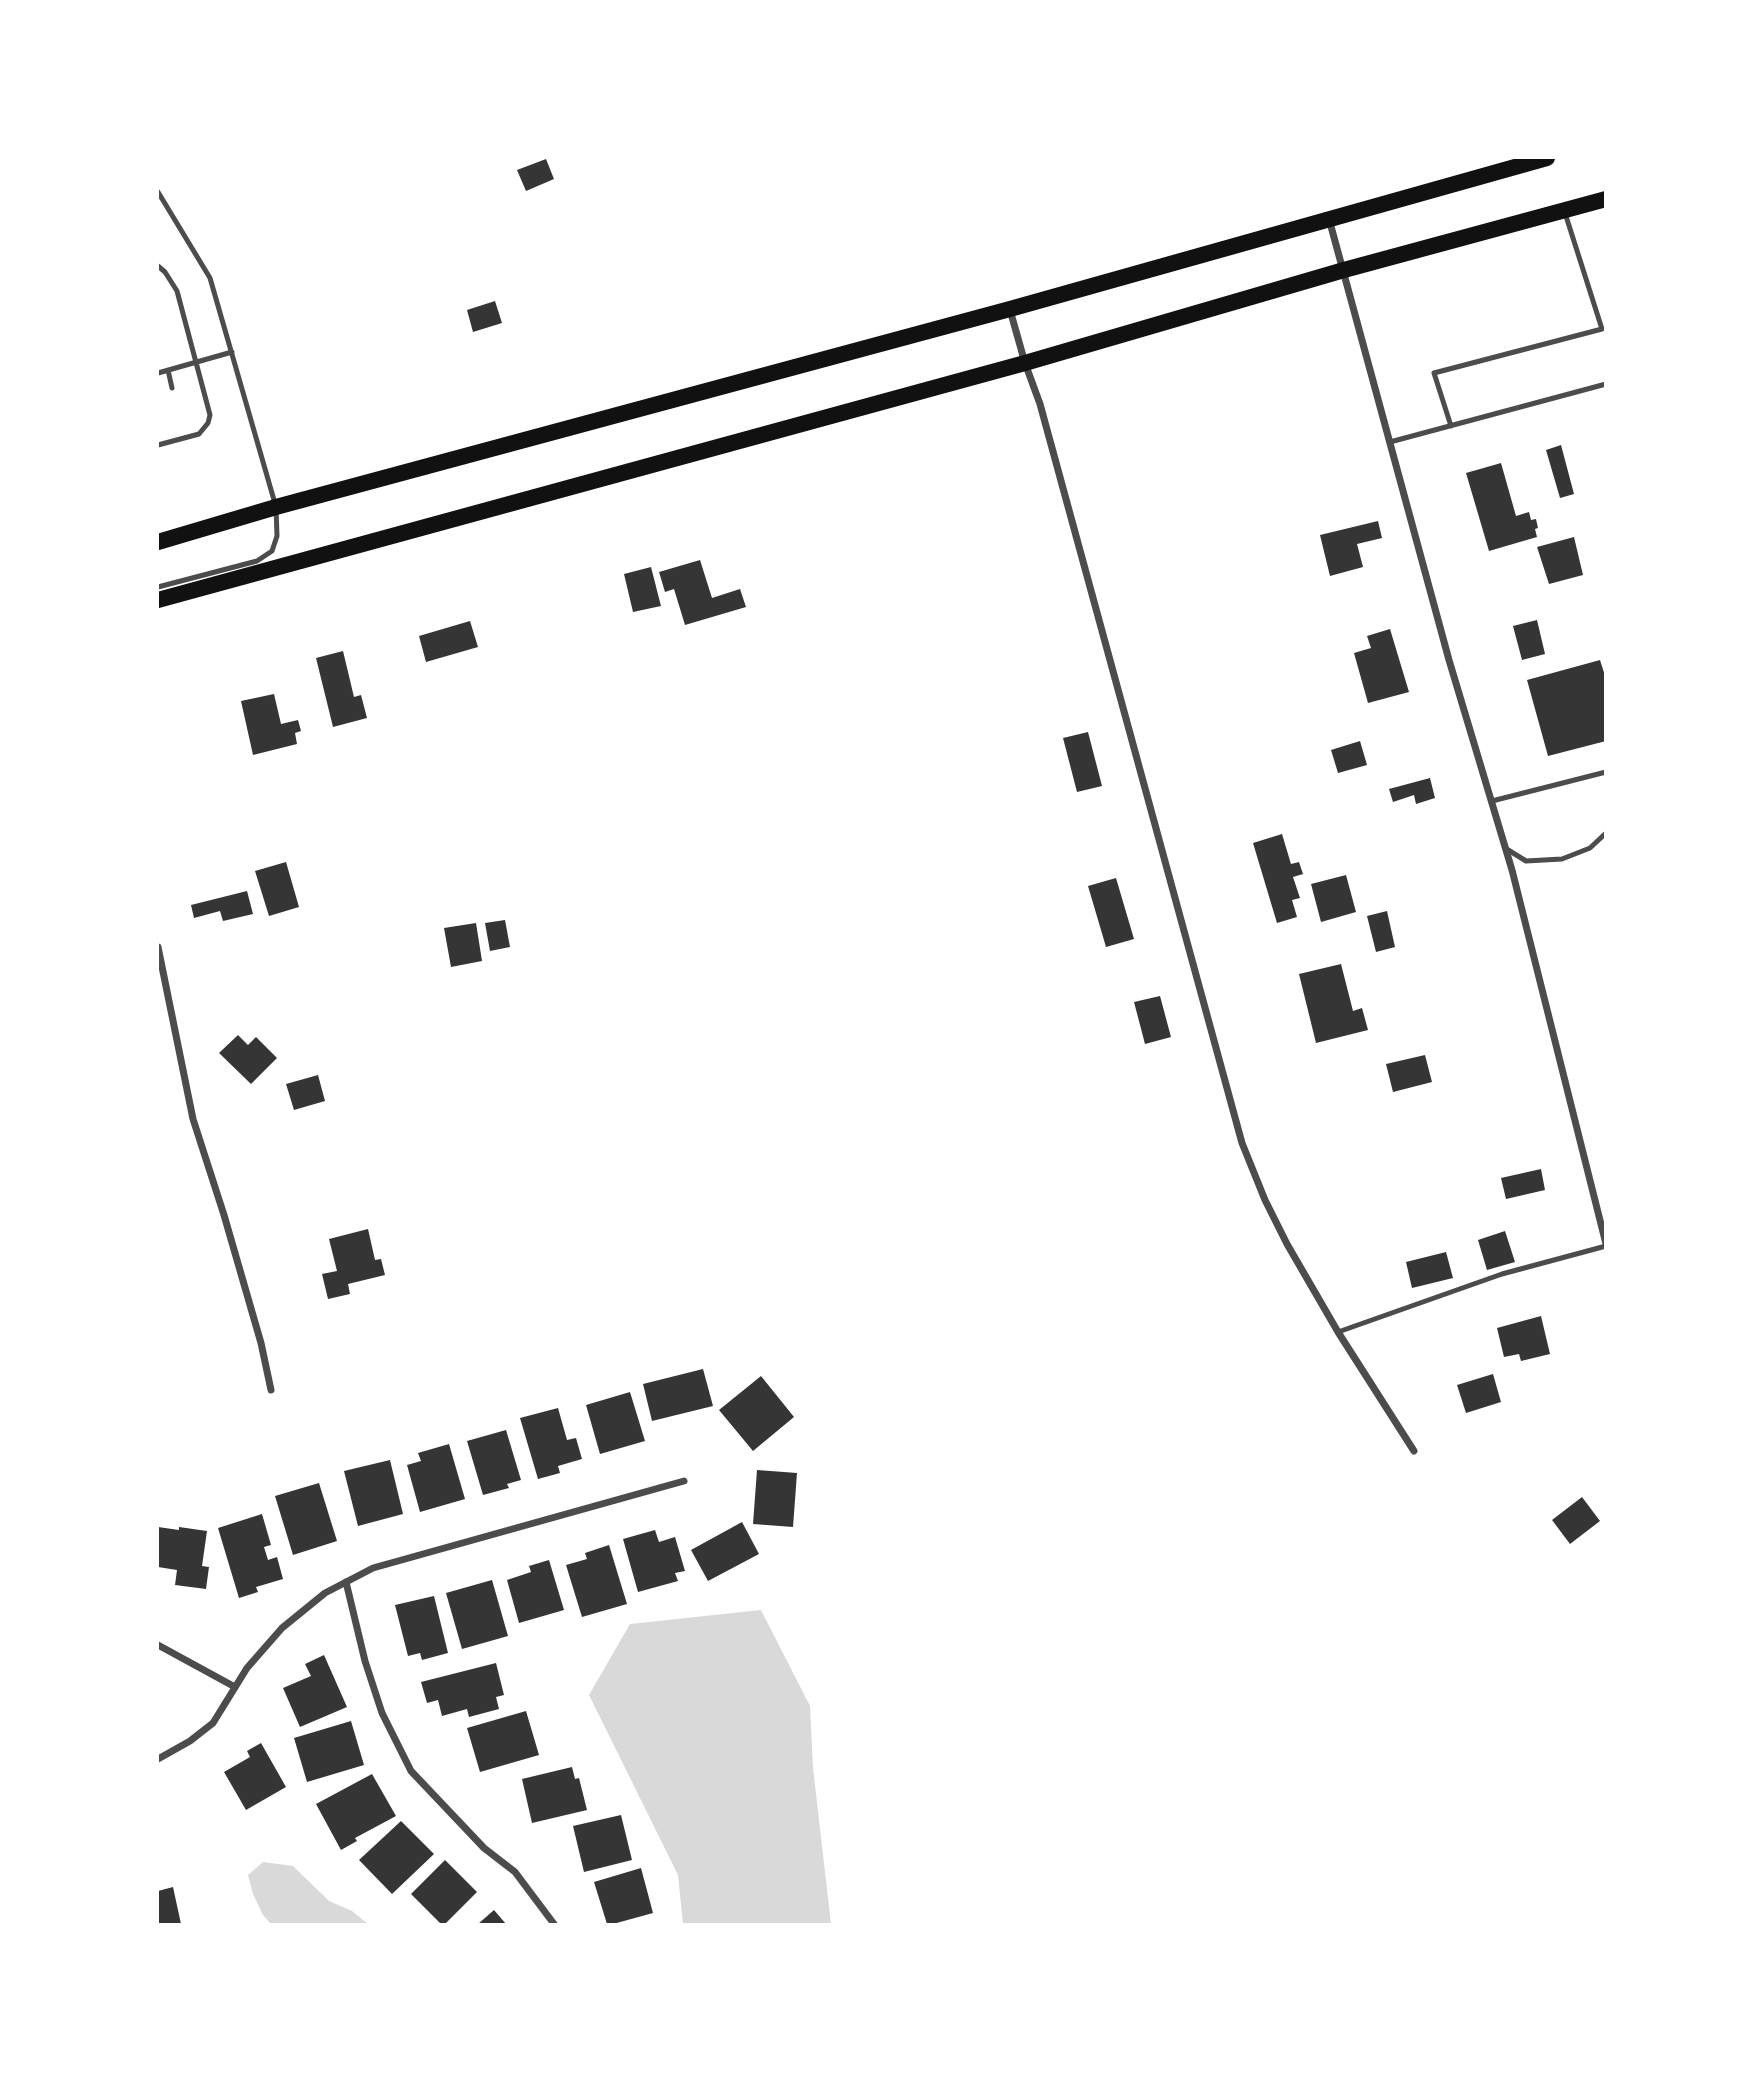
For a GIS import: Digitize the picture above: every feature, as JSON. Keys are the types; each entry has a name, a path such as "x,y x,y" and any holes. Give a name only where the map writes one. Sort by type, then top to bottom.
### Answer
{"highway":[{"path":"158,542 276,507 1010,309 1547,158"},
{"path":"158,600 1025,363 1344,270 1605,199"}],"street":[{"path":"1329,219 1449,660 1512,870 1605,1245"},
{"path":"1010,309 1040,404 1242,1143 1265,1200 1287,1244 1338,1332 1414,1451"},
{"path":"158,947 193,1119 261,1343 271,1390"},
{"path":"158,1759 190,1741 213,1723 247,1668 282,1628 325,1593 373,1569 684,1480"},
{"path":"346,1582 365,1661 382,1713 411,1771 484,1848 515,1872 554,1924"},
{"path":"158,1645 235,1687"}],"lane":[{"path":"158,192 210,278 276,507 277,536 272,551 257,561 158,587"},
{"path":"158,208 166,206"},
{"path":"1564,210 1605,339"},
{"path":"158,266 166,272 177,292 210,415 208,423 199,434 158,445"},
{"path":"1451,426 1434,373 1604,329"},
{"path":"158,373 232,352"},
{"path":"168,370 172,388"},
{"path":"1391,442 1605,384"},
{"path":"184,428 186,438"},
{"path":"1492,801 1605,772"},
{"path":"1504,847 1526,861 1562,859 1590,848 1605,833"},
{"path":"1338,1332 1502,1274 1605,1245"}],"shaded area":[{"path":"761,1610 810,1706 813,1768 831,1924 683,1924 678,1875 589,1695 630,1624"},
{"path":"263,1862 293,1866 329,1901 352,1911 368,1924 271,1924 263,1915 253,1894 248,1875"}],"building":[{"path":"546,159 554,179 526,191 517,170"},
{"path":"495,301 502,323 473,332 467,310"},
{"path":"1561,445 1574,494 1560,498 1546,450"},
{"path":"1501,463 1516,516 1529,512 1531,520 1536,519 1537,537 1489,551 1466,473"},
{"path":"1378,521 1382,538 1357,544 1363,567 1330,576 1320,535"},
{"path":"1574,537 1583,575 1549,584 1537,547"},
{"path":"700,560 712,598 740,589 746,607 685,625 674,589 665,592 659,572"},
{"path":"651,567 661,606 633,612 624,574"},
{"path":"1537,620 1545,654 1522,660 1513,626"},
{"path":"470,621 478,647 426,662 419,636"},
{"path":"1390,629 1409,692 1368,703 1354,653 1371,648 1367,636"},
{"path":"343,651 354,697 361,695 367,718 333,727 316,658"},
{"path":"1600,660 1606,679 1606,741 1548,756 1527,680"},
{"path":"274,694 281,724 298,720 301,731 295,733 297,744 253,755 241,701"},
{"path":"1088,732 1102,786 1077,792 1063,738"},
{"path":"1360,741 1367,765 1338,773 1331,750"},
{"path":"1430,778 1435,798 1416,804 1414,795 1393,802 1389,789"},
{"path":"1282,834 1291,864 1299,862 1303,874 1293,877 1300,898 1292,900 1297,917 1277,923 1253,843"},
{"path":"286,862 299,907 269,916 255,871"},
{"path":"1346,875 1356,912 1321,922 1311,884"},
{"path":"1116,878 1134,939 1106,947 1088,886"},
{"path":"247,891 253,914 223,921 220,911 194,918 191,905"},
{"path":"1387,911 1395,947 1376,952 1367,916"},
{"path":"505,920 510,947 490,951 485,923"},
{"path":"476,923 482,961 451,967 444,928"},
{"path":"1341,964 1353,1011 1362,1008 1368,1030 1316,1043 1299,974"},
{"path":"1160,996 1171,1037 1145,1044 1134,1002"},
{"path":"238,1035 248,1045 256,1037 277,1058 251,1084 219,1053"},
{"path":"1425,1055 1432,1082 1393,1092 1386,1064"},
{"path":"318,1075 325,1101 294,1110 286,1084"},
{"path":"1541,1169 1545,1190 1506,1199 1501,1178"},
{"path":"368,1229 375,1260 381,1259 385,1275 348,1284 350,1294 328,1299 322,1274 337,1271 329,1239"},
{"path":"1505,1231 1515,1262 1487,1270 1478,1240"},
{"path":"1446,1252 1453,1278 1412,1288 1406,1262"},
{"path":"1541,1316 1550,1354 1521,1361 1519,1354 1504,1357 1497,1328"},
{"path":"703,1369 713,1406 652,1421 643,1384"},
{"path":"1493,1374 1501,1402 1466,1413 1457,1385"},
{"path":"761,1376 794,1417 753,1451 719,1410"},
{"path":"630,1392 645,1441 600,1454 586,1405"},
{"path":"558,1408 567,1440 576,1438 582,1459 558,1466 560,1473 538,1479 520,1418"},
{"path":"506,1430 521,1480 507,1484 509,1488 483,1495 467,1441"},
{"path":"449,1444 465,1499 420,1512 407,1465 421,1461 418,1453"},
{"path":"390,1460 403,1514 358,1526 344,1471"},
{"path":"757,1470 797,1473 793,1527 753,1524"},
{"path":"319,1483 337,1541 293,1555 275,1496"},
{"path":"1582,1497 1600,1521 1570,1544 1552,1520"},
{"path":"262,1514 271,1545 264,1547 268,1560 277,1557 283,1579 256,1587 258,1592 239,1598 218,1528"},
{"path":"742,1522 759,1554 708,1581 691,1550"},
{"path":"158,1527 207,1531 202,1566 209,1567 206,1589 175,1585 177,1570 158,1567"},
{"path":"655,1530 659,1542 675,1537 685,1571 675,1573 678,1581 638,1592 623,1539"},
{"path":"609,1545 627,1604 582,1617 566,1565 587,1559 585,1553"},
{"path":"549,1560 564,1610 519,1623 507,1580 531,1572 529,1566"},
{"path":"492,1580 508,1636 462,1649 446,1593"},
{"path":"434,1596 448,1653 422,1660 420,1653 408,1656 395,1605"},
{"path":"324,1655 347,1707 300,1727 283,1688 311,1676 305,1664"},
{"path":"496,1663 504,1695 496,1697 499,1709 469,1717 467,1709 442,1716 438,1700 427,1703 421,1682"},
{"path":"526,1711 539,1755 480,1772 467,1728"},
{"path":"351,1721 364,1765 307,1782 294,1738"},
{"path":"261,1743 286,1787 246,1810 224,1772 250,1757 247,1751"},
{"path":"572,1767 575,1779 579,1778 587,1810 532,1823 522,1779"},
{"path":"372,1774 396,1816 355,1838 357,1841 341,1850 316,1804"},
{"path":"621,1815 632,1860 584,1872 573,1826"},
{"path":"401,1821 434,1854 392,1894 359,1860"},
{"path":"445,1860 477,1892 445,1924 441,1924 411,1894"},
{"path":"641,1868 653,1913 607,1924 594,1882"},
{"path":"173,1887 181,1924 158,1924 158,1891"},
{"path":"494,1910 506,1924 478,1924"}]}
